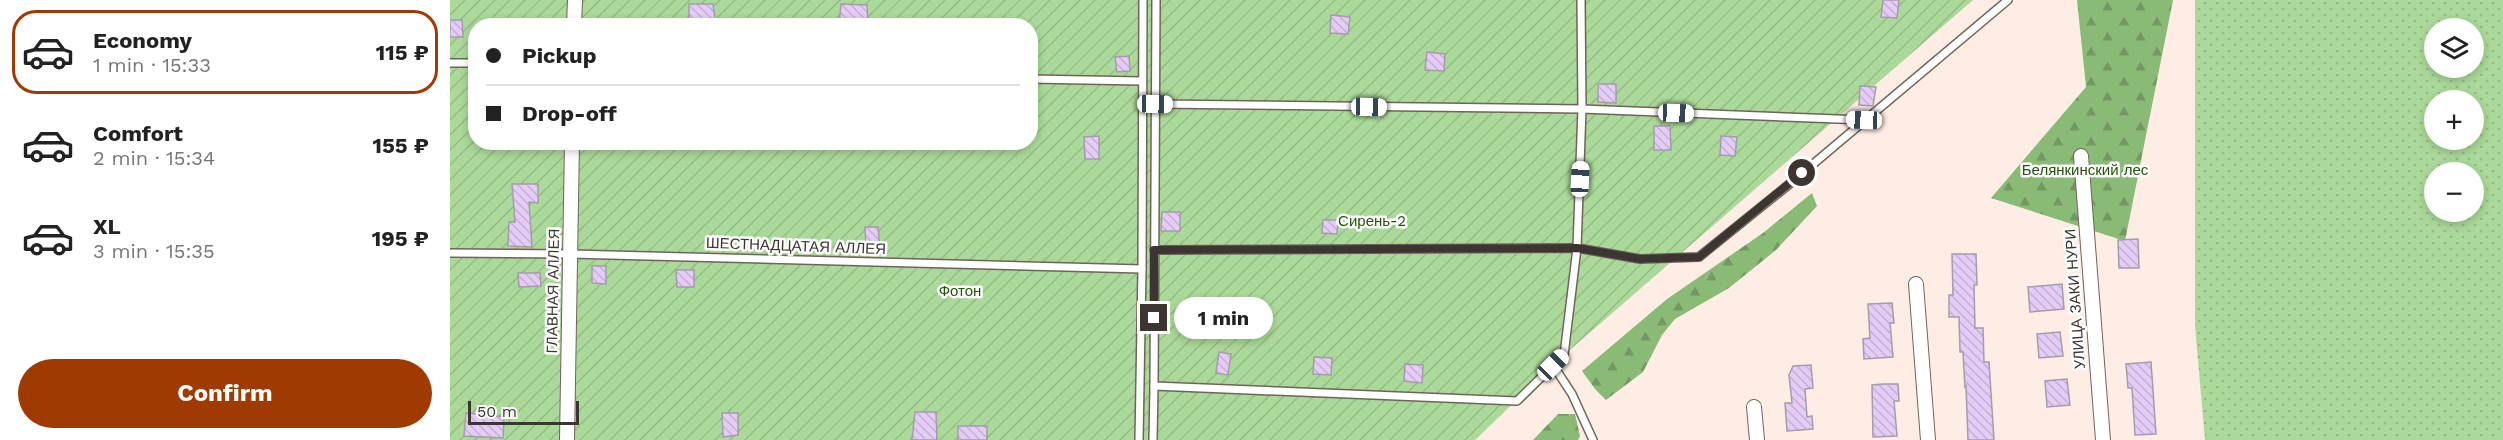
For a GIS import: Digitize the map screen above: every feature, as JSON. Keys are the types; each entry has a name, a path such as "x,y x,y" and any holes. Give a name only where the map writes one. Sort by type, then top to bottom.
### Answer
{"street":[{"path":"574,0 574,18"},
{"name":"ГЛАВНАЯ АЛЛЕЯ","path":"567,440 572,150"},
{"name":"УЛИЦА ЗАКИ НУРИ","path":"2081,156 2103,440"},
{"path":"1916,284 1928,440"},
{"path":"1754,407 1757,440"}],"lane":[{"path":"1139,440 1143,0"},
{"path":"1153,440 1155,0"},
{"path":"1154,386 1517,401 1564,355 1577,248 1582,109 1581,0"},
{"path":"1154,250 1577,248 1640,259 1699,257 2008,0"},
{"path":"450,63 468,63"},
{"path":"1038,79 1142,81"},
{"path":"1155,104 1582,109 1864,120"},
{"name":"ШЕСТНАДЦАТАЯ АЛЛЕЯ","path":"450,254 571,254 1142,269"},
{"path":"1553,365 1572,394 1593,440"}],"green space":[{"path":"450,0 1973,0 1564,355 1475,440 450,440"},
{"name":"Белянкинский лес","path":"2077,0 2173,0 2125,241 1991,198 2086,87"},
{"path":"2195,0 2503,0 2503,440 2205,440 2195,326"},
{"path":"1812,193 1817,206 1776,250 1729,288 1675,319 1662,335 1643,372 1606,400 1595,389 1582,371 1667,299 1763,233"},
{"path":"1558,414 1575,414 1580,436 1578,440 1533,440"}],"building":[{"path":"1883,0 1899,0 1897,18 1881,17"},
{"path":"689,4 713,4 715,18 689,18"},
{"path":"841,4 867,5 868,18 840,18"},
{"path":"1331,15 1350,17 1348,34 1330,33"},
{"path":"450,20 462,20 463,37 450,37"},
{"path":"1427,52 1445,54 1444,71 1425,70"},
{"path":"1129,56 1130,71 1117,72 1115,57"},
{"path":"1598,84 1616,84 1616,103 1598,102"},
{"path":"1860,86 1876,87 1873,106 1859,105"},
{"path":"1654,126 1670,126 1671,150 1654,150"},
{"path":"1099,136 1099,159 1085,159 1084,137"},
{"path":"1721,136 1737,137 1735,156 1720,155"},
{"path":"512,184 538,184 538,203 529,202 532,247 508,246 509,222 515,222"},
{"path":"1162,212 1180,212 1180,231 1161,231"},
{"path":"1323,220 1338,220 1337,234 1322,233"},
{"path":"865,227 878,227 880,250 866,250"},
{"path":"2138,239 2139,268 2119,268 2118,240"},
{"path":"1952,254 1976,254 1975,328 1983,328 1984,362 1989,362 1994,440 1968,440 1966,386 1963,352 1960,352 1959,317 1949,317 1949,295 1953,295"},
{"path":"592,266 606,266 606,284 592,283"},
{"path":"676,270 694,270 694,287 677,287"},
{"path":"518,273 540,273 541,286 519,287"},
{"path":"2062,284 2064,309 2030,312 2028,287"},
{"path":"1892,303 1894,323 1890,323 1893,357 1864,359 1863,339 1870,338 1868,304"},
{"path":"2060,332 2063,356 2039,358 2037,334"},
{"path":"1219,352 1231,354 1228,375 1216,373"},
{"path":"1314,357 1332,358 1331,375 1313,374"},
{"path":"2151,362 2156,434 2135,435 2132,388 2128,388 2126,364"},
{"path":"1405,364 1423,365 1422,383 1404,381"},
{"path":"1811,365 1813,388 1805,389 1807,417 1812,416 1813,429 1787,431 1785,403 1792,403 1789,375 1793,366"},
{"path":"2067,379 2070,405 2047,407 2045,381"},
{"path":"1898,384 1899,401 1894,401 1897,436 1873,437 1872,385"},
{"path":"915,412 936,412 937,440 912,440"},
{"path":"466,413 504,417 503,438 464,436"},
{"path":"722,413 738,413 738,435 723,437"},
{"path":"958,426 987,426 987,440 958,440"}],"route":[{"path":"1154,318 1154,250 1577,248 1640,259 1699,257 1802,173"}],"park label":[{"name":"Сирень-2","path":"1372,221"},
{"name":"Фотон","path":"960,291"}]}
